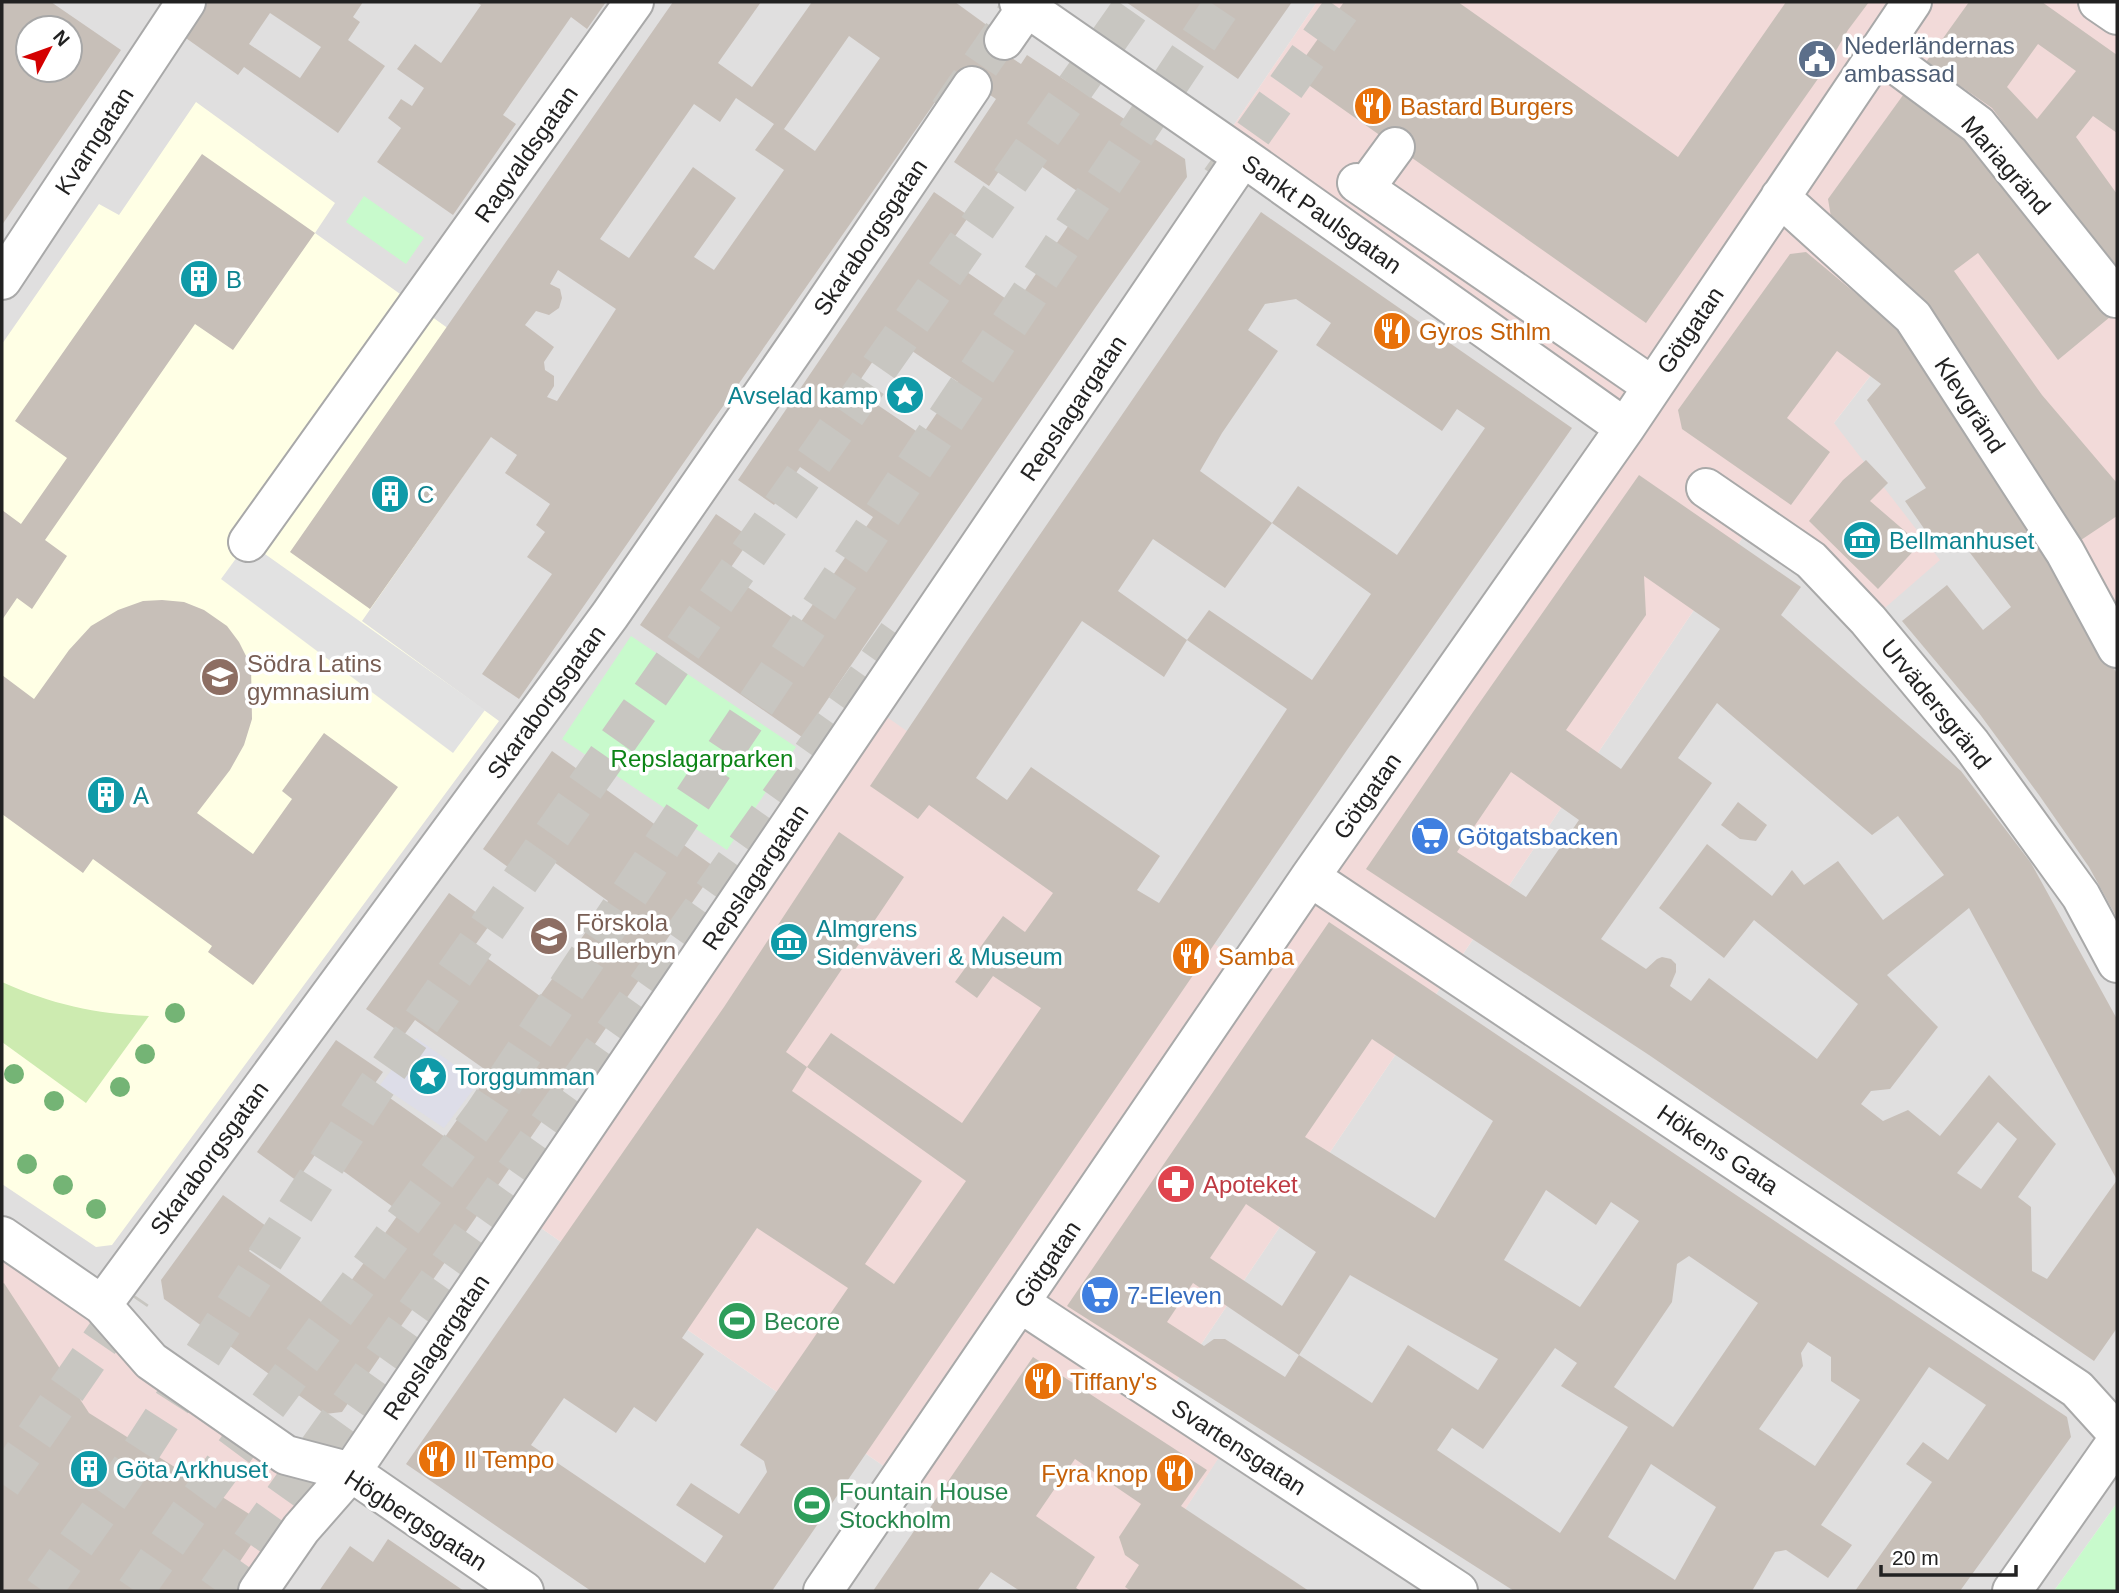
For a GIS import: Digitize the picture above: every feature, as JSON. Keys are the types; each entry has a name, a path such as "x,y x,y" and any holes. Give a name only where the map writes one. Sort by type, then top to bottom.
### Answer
{"street":[{"name":"Kvarngatan","path":"2,280 186,2"},
{"name":"Ragvaldsgatan","path":"248,542 634,2"},
{"name":"Götgatan","path":"823,1591 1310,877 1625,428 1912,2"},
{"path":"2098,2 2117,15"},
{"path":"1004,40 1023,4"},
{"name":"Sankt Paulsgatan","path":"1023,4 1625,428"},
{"name":"Mariagränd","path":"1878,51 1978,125 2116,298"},
{"name":"Skaraborgsgatan","path":"102,1305 611,615 972,86"},
{"name":"Sankt Paulsgatan","path":"1395,147 1361,185 1652,386"},
{"name":"Repslagargatan","path":"258,1591 301,1528 351,1472 1243,157"},
{"name":"Klevgränd","path":"1780,197 1913,317 2065,552 2117,648"},
{"name":"Urvädersgränd","path":"1706,488 1811,560 1868,620 1979,754 2081,897 2117,963"},
{"name":"Hökens Gata","path":"1310,877 2077,1389 2117,1433"},
{"name":"Högbergsgatan","path":"2,1236 102,1305 151,1361 286,1455 351,1472 524,1591"},
{"name":"Svartensgatan","path":"1020,1303 1458,1591"},
{"path":"2012,1591 2117,1441"}],"shaded area":[{"path":"2,2 1317,2 1221,144 1622,427 1238,961 1081,853 528,1219 898,1476 1074,1591 274,1591 286,1450 2,1257"},
{"path":"1317,2 2117,2 2117,659 1911,323 1834,423 1940,560 1871,620 1757,516 1159,1407 1225,1448 1132,1591 1074,1591 898,1476 528,1219 874,708 1238,960 1622,428 1221,144"},
{"name":"Södra Latins gymnasium","path":"196,102 335,203 315,233 527,385 362,621 499,721 112,1245 96,1247 2,1184 2,344 99,204 119,215"},
{"path":"1912,322 2117,659 2117,1503 2054,1591 1132,1591 1224,1449 1159,1407 1757,516 1834,423"},
{"path":"248,542 485,710 453,753 221,579"},
{"path":"416,1038 479,1082 444,1128 380,1085"},
{"path":"2,1257 286,1450 357,1470 274,1591 2,1591"}],"green space":[{"path":"364,196 424,238 406,264 346,222"},
{"name":"Repslagarparken","path":"631,636 796,747 727,850 562,739"},
{"path":"2,982 74,1006 110,1013 149,1016 86,1103 2,1042"},
{"path":"2117,1503 2117,1591 2054,1591"}],"building":[{"path":"2,2 51,2 68,14 14,14 14,84 84,84 84,25 121,50 2,225"},
{"path":"207,2 363,2 353,17 360,22 348,40 385,66 338,133 244,67 238,75 183,36","holes":["270,13 321,47 300,78 249,44"]},
{"path":"476,2 606,2 587,29 571,17 503,115 516,124 453,215 377,162 401,128 388,118 401,99 412,106 424,88 397,69 415,44 441,63 481,5"},
{"path":"673,2 761,2 718,63 752,87 812,2 955,2 988,26 980,37 1021,64 1027,55 1185,159 1187,177 802,737 640,625 716,514 751,538 727,573 800,623 873,517 800,467 774,505 738,480 934,192 969,216 942,255 1015,305 1087,198 1015,148 989,186 954,162 996,99 956,72 519,699 482,674 552,574 527,557 545,532 536,525 550,504 505,473 517,455 491,437 370,609 290,552","holes":["849,36 880,58 815,151 784,129","736,98 774,124 755,150 784,170 714,270 694,257 736,198 693,167 629,258 600,239 694,104 720,122","558,270 616,309 557,401 547,397 554,386 554,376 545,370 544,362 554,347 525,325 536,311 549,315 559,308 562,298 560,289 550,284","890,336 958,382 922,435 854,389"]},
{"path":"1126,2 1292,2 1238,79"},
{"path":"1344,2 1458,2 1678,157 1786,2 1869,2 1646,323 1293,74"},
{"path":"1969,2 2042,2 2117,55 2117,133 2093,116 2076,137 2117,194 2117,276 1992,108 1926,62","holes":["2038,44 2076,71 2037,119 2007,87"]},
{"path":"1906,91 1957,130 2110,317 2058,360 1978,253 1954,271 2042,395 2117,483 2117,516 2075,544 1831,217 1828,199"},
{"name":"B","path":"202,154 315,233 233,350 195,324 45,540 67,556 32,609 17,598 2,620 2,510 21,524 67,458 15,421"},
{"path":"1261,212 1572,428 1347,750 772,1591 591,1591 406,1464 724,1007 839,832 904,877 786,1052 807,1067 831,1033 962,1123 1041,1008 993,976 977,998 955,982 1003,916 1025,932 1053,893 929,805 918,819 870,786","holes":["1296,299 1331,323 1316,345 1442,431 1457,409 1485,428 1397,555 1298,486 1272,523 1200,471 1222,433 1278,351 1248,330 1265,304","1272,523 1371,594 1312,680 1209,610 1187,640 1118,591 1153,539 1225,588","1082,621 1164,677 1187,640 1287,709 1159,903 1137,890 1160,856 1031,767 1007,800 976,778","807,1067 966,1181 894,1284 865,1264 922,1181 792,1091","757,1228 848,1288 740,1445 764,1461 767,1472 739,1514 691,1483 676,1505 723,1536 705,1563 531,1445 564,1398 616,1433 634,1407 656,1422 704,1354 682,1338"]},
{"path":"1806,252 1902,332 2055,559 2117,674 2117,918 2089,867 2039,795 1979,713 1902,621 1947,585 1983,630 2011,607 1955,533 1936,546 1905,501 1926,488 1867,400 1881,384 1837,351 1787,418 1830,452 1791,505 1682,429 1678,410 1790,254"},
{"name":"Bellmanhuset","path":"1866,460 1888,483 1870,501 1920,544 1878,589 1809,521 1843,480"},
{"path":"1639,475 1801,587 1781,615 1961,771 2031,863 2117,1019 2117,1180 2117,1328 2094,1361 1649,1055 1366,869","holes":["1644,576 1720,629 1621,769 1566,730 1646,615","1717,703 1872,835 1898,816 1944,875 1883,920 1838,861 1804,885 1792,870 1772,896 1707,844 1659,908 1724,958 1754,920 1858,1004 1817,1059 1709,978 1691,1001 1670,986 1676,972 1676,964 1671,959 1662,957 1646,969 1601,939 1712,783 1678,758","1511,772 1579,820 1526,897 1457,852","1969,908 2117,1180 2047,1279 2032,1271 2031,1207 2018,1197 2056,1144 1989,1075 1940,1136 1908,1110 1883,1121 1861,1104 1871,1091 1890,1089 1938,1027 1887,975","1998,1122 2017,1139 1981,1189 1957,1173"]},
{"name":"A","path":"143,601 184,602 204,610 227,626 251,666 252,719 244,745 230,770 197,813 253,854 292,799 282,791 324,733 398,787 253,985 208,952 212,946 93,859 83,873 2,814 2,675 34,699 69,650 91,626 118,610"},
{"path":"552,751 716,868 342,1412 325,1414 164,1299 161,1280 223,1195 266,1226 249,1251 331,1309 400,1212 317,1152 297,1181 257,1152 336,1040 383,1072 373,1086 445,1137 490,1073 415,1020 404,1035 366,1009 449,893 491,923 473,948 540,996 608,901 540,852 522,877 483,849"},
{"path":"1738,802 1767,825 1756,841 1740,839 1721,825"},
{"path":"1329,922 2067,1417 2071,1437 1960,1591 1855,1591 1932,1482 1906,1464 1923,1442 1948,1460 1986,1405 1929,1367 1821,1525 1852,1545 1828,1578 1786,1550 1775,1552 1752,1591 1514,1591 1067,1306","holes":["1372,1039 1493,1121 1435,1218 1305,1137","1546,1190 1596,1225 1611,1202 1639,1221 1580,1307 1504,1260","1246,1204 1316,1252 1282,1306 1210,1258","1689,1256 1758,1303 1673,1427 1614,1387 1672,1302 1677,1264","1350,1275 1498,1359 1478,1390 1408,1345 1372,1403 1299,1355","1193,1283 1299,1355 1285,1377 1225,1339 1214,1339 1204,1346 1167,1322","1808,1342 1831,1357 1831,1381 1860,1400 1815,1466 1759,1429 1803,1366 1801,1353","1555,1348 1577,1363 1561,1386 1628,1427 1560,1533 1437,1450 1452,1428 1483,1449","1651,1464 1716,1507 1675,1580 1608,1537"]},
{"name":"Göta Arkhuset","path":"4,1283 89,1413 265,1524 220,1591 2,1591"},
{"path":"1033,1357 1207,1470 1181,1506 1309,1591 1131,1591 1125,1587 1139,1565 1125,1555 1119,1537 1141,1504 1075,1459 1036,1516 1095,1557 1076,1588 1081,1591 1020,1591 991,1572 977,1591 873,1591"},
{"path":"388,1539 464,1591 319,1591 350,1546 373,1562"}],"tunnel":[{"path":"43,1591 130,1468 375,1088 1135,2"},
{"path":"135,1591 188,1514 483,1114 1224,2"},
{"path":"1220,180 1346,2"},
{"path":"948,112 1019,9"},
{"path":"217,1591 897,634"},
{"path":"2,1484 133,1294"}],"place":[{"name":"Nederländernas ambassad","path":"1817,59"},
{"name":"Bastard Burgers","path":"1373,106"},
{"name":"B","path":"199,279"},
{"name":"Gyros Sthlm","path":"1392,331"},
{"name":"Avselad kamp","path":"905,395"},
{"name":"C","path":"390,494"},
{"name":"Bellmanhuset","path":"1862,540"},
{"name":"Södra Latins gymnasium","path":"220,677"},
{"name":"A","path":"106,795"},
{"name":"Götgatsbacken","path":"1430,836"},
{"name":"Förskola Bullerbyn","path":"549,936"},
{"name":"Almgrens Sidenväveri & Museum","path":"789,942"},
{"name":"Samba","path":"1191,956"},
{"name":"Torggumman","path":"428,1076"},
{"name":"Apoteket","path":"1176,1184"},
{"name":"7-Eleven","path":"1100,1295"},
{"name":"Becore","path":"737,1321"},
{"name":"Tiffany's","path":"1043,1381"},
{"name":"Il Tempo","path":"437,1459"},
{"name":"Göta Arkhuset","path":"89,1469"},
{"name":"Fyra knop","path":"1175,1473"},
{"name":"Fountain House Stockholm","path":"812,1505"}]}
